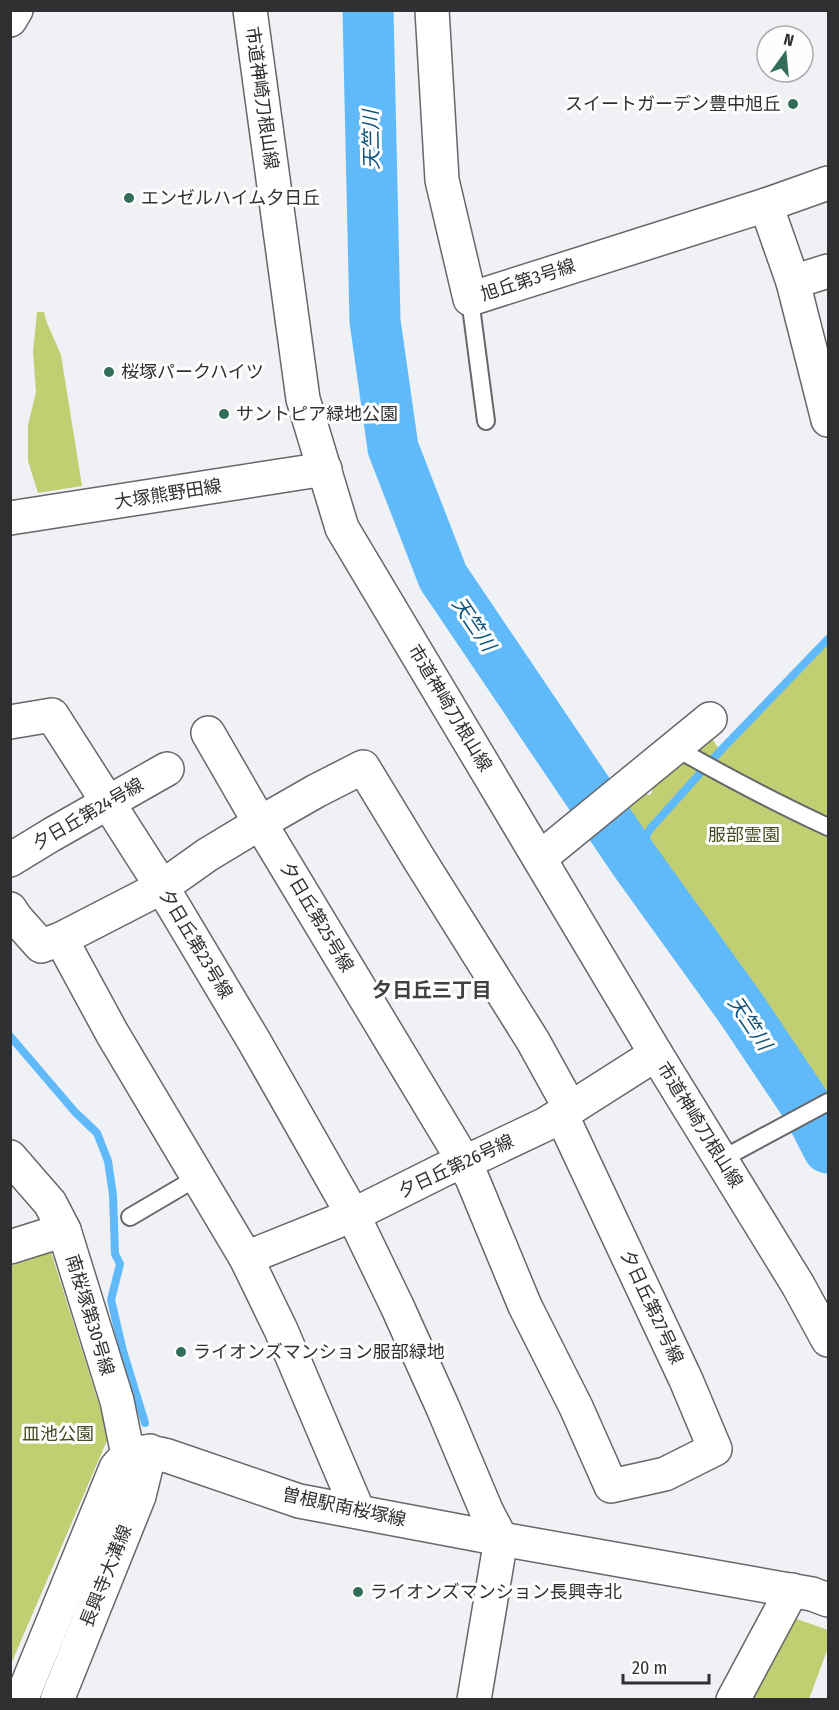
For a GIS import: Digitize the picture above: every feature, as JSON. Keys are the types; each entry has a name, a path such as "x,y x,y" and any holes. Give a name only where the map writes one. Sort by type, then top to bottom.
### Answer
{"street":[{"path":"10,20 16,10"},
{"name":"市道神崎刀根山線","path":"250,10 303,399 342,528 656,1054 798,1285 828,1340"},
{"name":"旭丘第3号線","path":"432,10 442,180 470,299 766,205 828,183"},
{"path":"766,205 793,282 828,420"},
{"path":"793,282 828,271"},
{"name":"大塚熊野田線","path":"10,518 325,469"},
{"name":"夕日丘第23号線","path":"10,722 52,715 162,887 254,1041 353,1215 397,1306 486,1510 501,1539"},
{"path":"540,858 710,719"},
{"name":"夕日丘第25号線","path":"208,734 472,1178 525,1306 576,1407 611,1486 664,1474"},
{"path":"10,909 41,946 61,939 162,887 207,855 260,823 363,767 533,1041 566,1111"},
{"name":"夕日丘第24号線","path":"10,860 167,769"},
{"path":"61,939 112,1033 246,1258 281,1330 358,1511"},
{"name":"夕日丘第26号線","path":"246,1258 353,1215 406,1188 546,1124 656,1054"},
{"name":"夕日丘第27号線","path":"566,1111 715,1449 664,1474"},
{"path":"10,1157 50,1203 64,1230"},
{"name":"南桜塚第30号線","path":"10,1247 64,1230 117,1401 139,1453"},
{"path":"21,1700 116,1468 139,1453"},
{"name":"曽根駅南桜塚線","path":"139,1453 181,1460 291,1499 501,1539 792,1590 828,1600"},
{"name":"長興寺大溝線","path":"57,1700 139,1496 139,1453"},
{"path":"474,1700 501,1539"},
{"path":"733,1700 792,1590"}],"lane":[{"path":"470,299 486,421"},
{"path":"674,747 787,808 828,827"},
{"path":"722,1159 828,1102"},
{"path":"130,1217 198,1177"}],"green space":[{"path":"37,312 44,312 61,355 82,486 38,493 28,461 28,425 36,392 33,352"},
{"name":"服部霊園","path":"828,643 828,1112 803,1068 663,865 619,806 643,793 650,795 652,787 710,736 722,753"},
{"name":"皿池公園","path":"51,1252 109,1436 11,1664 11,1266"},
{"path":"791,1617 828,1630 828,1648 809,1699 750,1700"}],"waterway":[{"name":"天竺川","path":"368,10 375,321 393,448 443,577 634,860 742,1010 807,1107 828,1148"},
{"path":"634,860 650,829 722,749 828,639"},
{"path":"10,1036 75,1112 97,1133 108,1161 113,1195 115,1254 120,1264 111,1300 123,1351 145,1423"}],"place":[{"name":"スイートガーデン豊中旭丘","path":"793,104"},
{"name":"エンゼルハイム夕日丘","path":"129,198"},
{"name":"桜塚パークハイツ","path":"109,372"},
{"name":"サントピア緑地公園","path":"224,414"},
{"name":"ライオンズマンション服部緑地","path":"181,1352"},
{"name":"ライオンズマンション長興寺北","path":"358,1592"}],"district":[{"name":"夕日丘三丁目","path":"432,990"}]}
